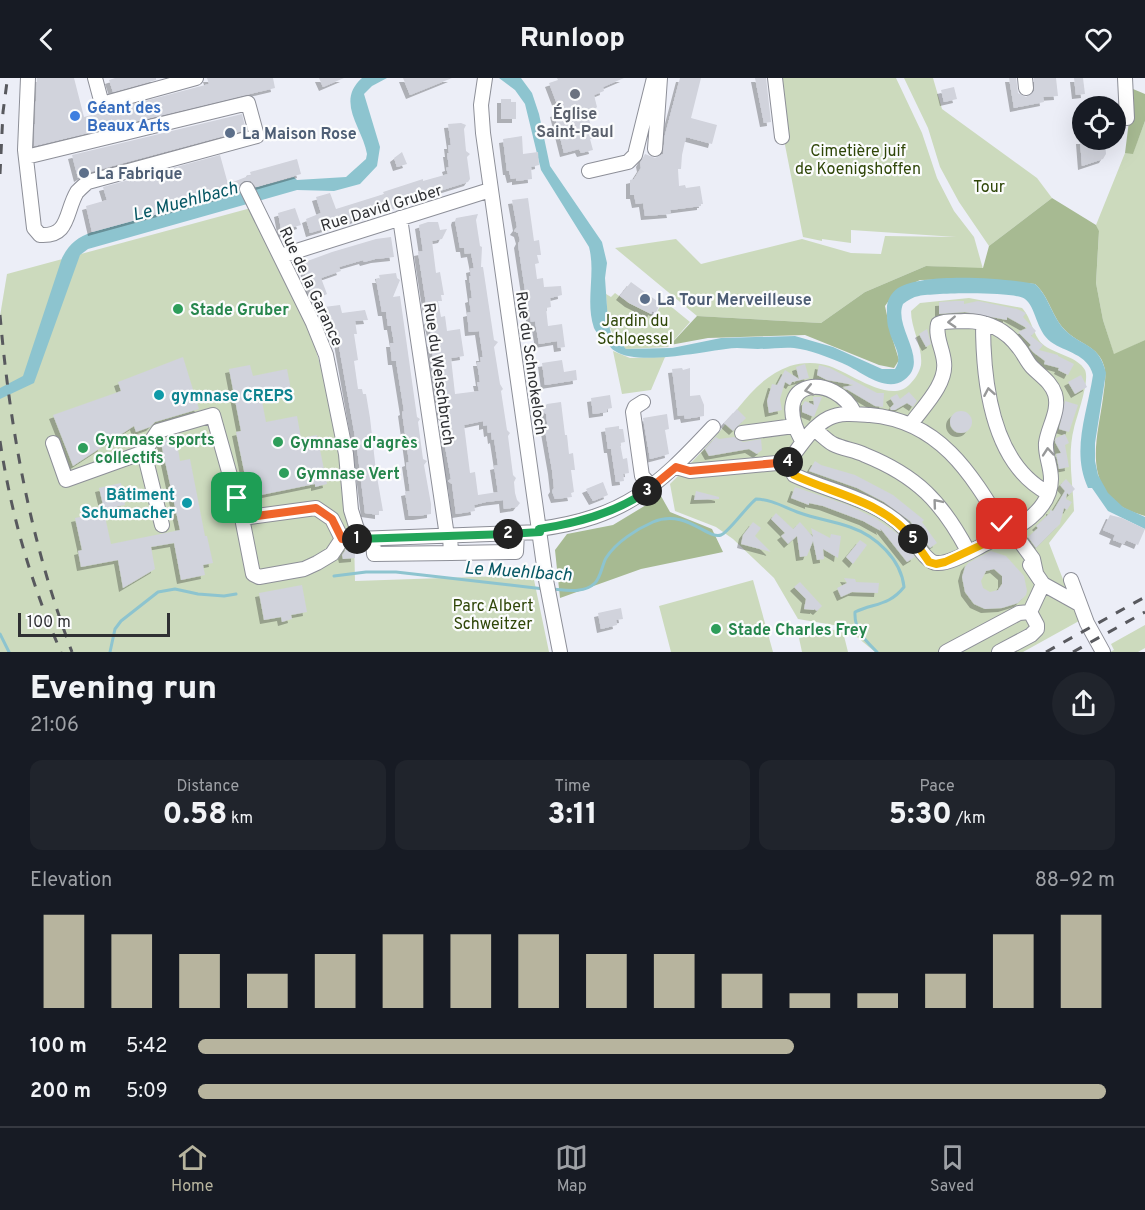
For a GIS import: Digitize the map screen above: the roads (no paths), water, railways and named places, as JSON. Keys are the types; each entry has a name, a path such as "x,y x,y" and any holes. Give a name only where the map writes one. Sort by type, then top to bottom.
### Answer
{"street":[{"path":"26,158 248,103 257,136 88,182 78,191 62,229 50,236 40,235 34,228 26,158 28,78"},
{"path":"95,78 102,104 196,78"},
{"name":"Rue du Schnokeloch","path":"485,78 481,115 490,190 547,587 560,652"},
{"path":"589,171 632,160 654,78"},
{"path":"655,149 660,78"},
{"path":"775,78 782,137"},
{"path":"1125,78 1127,118"},
{"name":"Rue de la Garance","path":"247,189 313,322 326,355 346,454 351,510 360,535 369,539"},
{"name":"Rue David Gruber","path":"281,255 490,190"},
{"name":"Rue du Welschbruch","path":"400,218 451,553"},
{"path":"788,462 794,475 877,508 903,527 929,562 936,564 1012,537 1039,508 1048,493 1051,481 1046,442 1057,407 1056,397 1052,386 1030,365 1009,336 994,326 975,321 938,324 936,331 944,362 944,372 940,384 911,424"},
{"path":"983,323 985,369 990,400 1006,450 1022,472 1040,489 1048,493"},
{"path":"802,441 794,426 791,412 792,401 802,389 815,387 844,397 855,414"},
{"path":"643,402 635,407 633,412 642,476 652,487"},
{"path":"788,462 802,441 828,418 842,414 886,416 911,424 935,438 953,454 1039,578 1079,604"},
{"path":"53,443 66,480 144,452 158,431 213,415 242,518 253,574 259,577 304,569 332,554 342,539"},
{"path":"742,433 794,426"},
{"path":"342,539 517,533 572,524 607,513 633,501 676,467 713,427"},
{"path":"815,430 831,444 864,454 928,492 952,522 968,551"},
{"path":"144,452 162,525"},
{"path":"676,467 690,471 788,462"},
{"path":"242,518 316,508 332,519 342,539"},
{"path":"369,539 374,554 516,552 517,533"},
{"path":"999,652 1031,635 1037,629 1030,612 1039,578"},
{"path":"1071,580 1079,604 1103,652"},
{"path":"946,652 1019,613 1030,612"}],"water":[{"path":"362,78 387,78 372,86 364,94 380,147 377,166 360,184 334,191 297,190 88,249 80,255 34,383 0,399 0,388 23,376 62,258 74,242 92,232 294,177 297,180 346,177 366,159 367,154 351,106 354,87"},
{"path":"499,78 521,78 532,93 550,166 602,242 607,263 605,278 608,321 611,333 626,349 672,348 721,338 795,336 833,347 882,369 895,369 898,354 888,328 887,305 889,298 898,288 910,283 945,278 985,278 1035,284 1044,295 1061,326 1095,351 1103,363 1106,373 1095,443 1098,475 1108,493 1123,507 1145,517 1145,529 1108,511 1092,488 1088,488 1083,474 1081,446 1093,375 1086,362 1046,337 1029,303 1018,296 974,293 941,294 917,296 903,304 901,313 914,363 911,372 897,384 881,383 831,358 794,348 730,348 653,358 625,355 614,350 595,330 591,318 589,247 541,170 525,104 515,90"}],"waterway":[{"name":"Le Muehlbach","path":"551,589 574,590 591,586 597,580 606,558 615,547 634,532 653,522 675,519 685,521 709,533 721,535 756,499 773,502 806,515 860,531 878,543 892,558 898,567 904,587 893,598 855,612 858,629 877,652"},
{"name":"Le Muehlbach","path":"334,576 366,572 396,572 544,589"},
{"name":"Le Muehlbach","path":"110,652 115,629 121,621 158,592 175,589 198,594 224,596 236,594"},
{"name":"Le Muehlbach","path":"0,634 9,652"}],"railway":[{"path":"0,174 7,82"},
{"path":"0,315 16,444 24,486 45,570 72,652"},
{"path":"0,441 23,548 40,601 61,652"},
{"path":"1046,652 1145,597"},
{"path":"1073,652 1145,612"}],"place":[{"name":"Église Saint-Paul","path":"575,94"},
{"name":"Géant des Beaux Arts","path":"75,116"},
{"name":"La Maison Rose","path":"230,133"},
{"name":"La Fabrique","path":"84,173"},
{"name":"La Tour Merveilleuse","path":"645,299"},
{"name":"Stade Gruber","path":"178,309"},
{"name":"gymnase CREPS","path":"159,395"},
{"name":"Gymnase d'agrès","path":"278,442"},
{"name":"Gymnase sports collectifs","path":"83,448"},
{"name":"Gymnase Vert","path":"284,473"},
{"name":"Bâtiment Schumacher","path":"187,503"},
{"name":"Stade Charles Frey","path":"716,629"}],"park label":[{"name":"Cimetière juif de Koenigshoffen","path":"858,159"},
{"name":"Tour","path":"989,186"},
{"name":"Jardin du Schloessel","path":"635,329"},
{"name":"Parc Albert Schweitzer","path":"493,614"}]}
